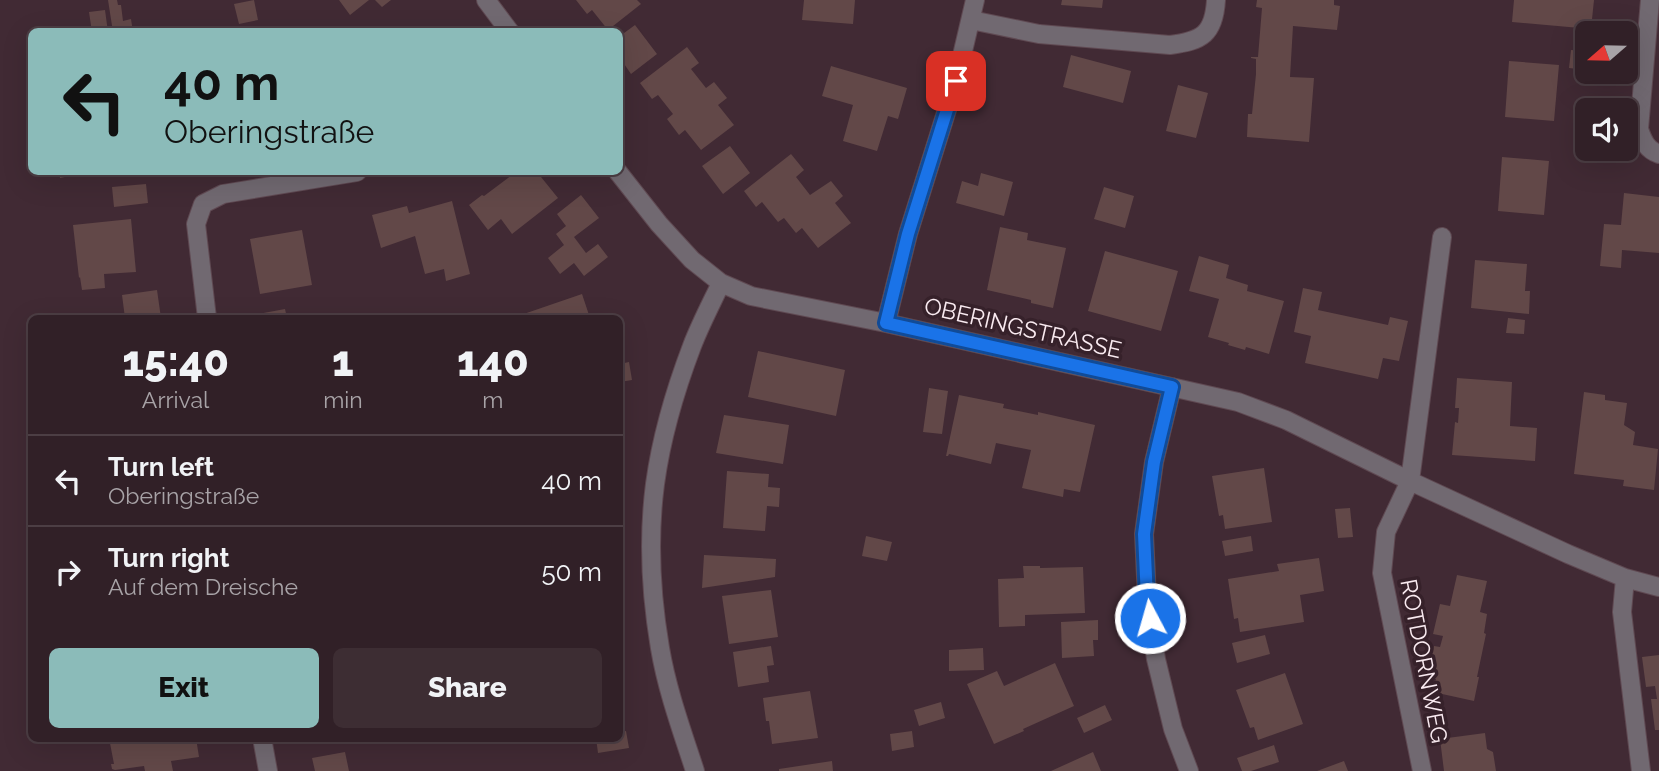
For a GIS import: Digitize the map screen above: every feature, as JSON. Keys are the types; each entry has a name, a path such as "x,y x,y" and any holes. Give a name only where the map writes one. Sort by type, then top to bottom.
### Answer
{"street":[{"path":"486,0 507,28"},
{"path":"886,323 908,234 956,81 975,0"},
{"path":"971,20 1039,34 1170,45 1191,42 1206,33 1215,15 1216,0"},
{"path":"1650,0 1639,129 1644,144 1659,154"},
{"path":"207,315 197,224 203,204 223,194 339,175"},
{"name":"OBERINGSTRASSE","path":"620,175 692,260 721,283 751,296 886,323 1238,402 1286,420 1568,554 1625,578 1659,587"},
{"path":"1410,481 1442,237"},
{"path":"695,771 673,703 660,649 652,551 655,485 670,416 692,346 721,283"},
{"path":"1172,387 1154,462 1144,534 1147,598 1156,659 1173,729 1189,771"},
{"name":"ROTDORNWEG","path":"1410,481 1386,532 1382,573 1422,771"},
{"path":"1625,578 1622,612 1641,771"},
{"path":"263,742 268,771"}],"building":[{"path":"108,0 117,0 118,5 121,5 123,21 131,19 132,28 112,28"},
{"path":"254,0 258,20 239,24 234,4"},
{"path":"339,0 369,0 350,15"},
{"path":"375,0 391,0 382,7"},
{"path":"576,0 637,0 641,4 611,28 606,28 592,10 587,14"},
{"path":"804,0 855,0 853,24 802,20"},
{"path":"1062,0 1103,0 1102,8 1061,5"},
{"path":"1257,0 1334,0 1334,5 1340,6 1337,30 1293,26 1290,77 1314,78 1309,142 1247,137 1248,114 1252,114 1256,74 1256,59 1251,57 1258,57 1262,8 1256,7"},
{"path":"1514,0 1594,0 1592,21 1575,21 1575,28 1512,22"},
{"path":"105,10 107,28 91,28 89,12"},
{"path":"635,25 657,54 631,74 623,62 623,34"},
{"path":"687,47 699,63 691,69 706,88 714,82 727,98 718,105 734,125 701,150 685,130 679,135 667,119 673,114 658,95 652,99 640,83"},
{"path":"1571,50 1575,50 1575,69 1569,68"},
{"path":"1071,55 1131,71 1123,103 1063,87"},
{"path":"1509,61 1559,65 1554,121 1505,117"},
{"path":"831,66 907,88 898,119 888,116 877,151 843,141 853,105 822,96"},
{"path":"1178,85 1208,93 1196,138 1166,131"},
{"path":"730,146 750,173 723,194 702,166"},
{"path":"791,154 804,170 796,177 810,195 831,181 843,196 835,203 851,223 818,248 802,228 796,233 784,218 778,222 762,202 756,207 744,191"},
{"path":"1502,157 1549,161 1544,215 1498,211"},
{"path":"981,173 1013,182 1004,216 956,203 962,181 978,186"},
{"path":"512,175 539,175 558,198 512,234 501,219 488,230 469,205"},
{"path":"146,184 148,203 114,207 112,187"},
{"path":"1104,187 1134,196 1125,228 1094,219"},
{"path":"1624,193 1659,197 1659,253 1622,250 1621,268 1600,266 1604,224 1621,225"},
{"path":"581,195 599,218 574,237 586,253 598,244 608,257 584,276 574,263 560,274 548,258 564,245 556,234 566,226 557,214"},
{"path":"452,201 470,274 446,281 444,269 425,274 415,236 381,248 372,215 407,206 409,213"},
{"path":"131,219 136,272 104,274 105,288 82,290 73,225"},
{"path":"1000,227 1028,233 1027,240 1066,248 1053,308 987,290"},
{"path":"302,230 312,285 260,294 250,239"},
{"path":"1105,251 1178,271 1161,331 1088,311"},
{"path":"1199,256 1229,265 1226,278 1248,285 1247,291 1284,301 1269,354 1246,347 1245,350 1208,337 1219,299 1189,291"},
{"path":"1475,260 1527,264 1525,291 1530,291 1529,314 1471,308"},
{"path":"1303,288 1322,292 1318,310 1388,325 1390,317 1408,321 1399,361 1383,358 1378,379 1305,363 1311,336 1294,332"},
{"path":"157,290 161,315 125,315 122,295"},
{"path":"582,294 589,315 521,315"},
{"path":"285,309 286,315 252,315"},
{"path":"1508,318 1525,320 1524,334 1506,333"},
{"path":"758,351 845,370 836,416 748,397"},
{"path":"629,362 632,380 623,382 623,363"},
{"path":"1457,378 1512,382 1510,426 1537,428 1535,461 1452,455 1459,408 1455,408"},
{"path":"929,388 948,391 942,434 923,432"},
{"path":"1584,392 1605,395 1605,400 1627,403 1624,425 1635,432 1633,445 1658,449 1654,490 1623,486 1624,480 1574,474"},
{"path":"959,395 1004,404 1003,408 1038,415 1038,412 1095,425 1080,492 1064,489 1063,497 1022,488 1031,450 996,443 991,464 949,454 946,456"},
{"path":"724,415 789,425 783,464 716,453"},
{"path":"1264,468 1272,522 1225,529 1223,515 1219,516 1212,476"},
{"path":"727,471 769,474 768,487 780,488 779,507 767,506 765,531 723,528"},
{"path":"1350,508 1353,537 1338,538 1335,509"},
{"path":"866,536 892,542 887,561 862,556"},
{"path":"1251,536 1253,551 1225,556 1222,541"},
{"path":"704,555 776,559 775,577 702,588"},
{"path":"1319,558 1324,591 1300,595 1304,622 1240,632 1238,618 1234,619 1228,579 1279,571 1277,564"},
{"path":"1023,566 1083,567 1085,613 1025,615 1025,626 999,627 998,579 1024,578"},
{"path":"1457,575 1487,581 1480,612 1487,614 1486,634 1474,701 1433,692 1436,679 1427,677 1434,646 1440,647 1443,636 1433,634 1440,604 1450,606"},
{"path":"771,590 778,637 729,644 722,596"},
{"path":"1098,620 1098,640 1093,640 1094,656 1062,658 1061,622"},
{"path":"1265,635 1270,654 1237,663 1232,643"},
{"path":"771,646 774,665 767,666 769,682 738,687 733,652"},
{"path":"983,648 984,670 949,671 949,650"},
{"path":"1659,655 1659,730 1655,730 1651,699 1657,699 1655,686 1646,687 1642,657"},
{"path":"1055,663 1074,706 994,744 967,684 997,671 1004,686"},
{"path":"1285,673 1303,724 1258,740 1254,727 1250,728 1236,690"},
{"path":"810,691 818,738 772,744 763,698"},
{"path":"941,702 945,718 919,726 914,710"},
{"path":"1105,705 1112,720 1084,733 1077,718"},
{"path":"626,731 629,748 598,753 597,742 623,742 623,732"},
{"path":"912,731 914,747 892,751 890,734"},
{"path":"1485,733 1487,749 1493,752 1496,771 1444,771 1440,739"},
{"path":"110,742 197,742 199,757 171,761 173,771 145,771 144,766 115,770 111,764 114,764"},
{"path":"1274,745 1279,762 1251,771 1242,771 1237,758"},
{"path":"345,752 349,771 315,771 312,758"},
{"path":"1093,752 1101,771 1051,771"},
{"path":"832,761 833,771 779,771 779,769"},
{"path":"1344,761 1348,771 1317,771"}],"route":[{"path":"956,81 908,234 886,323 1172,387 1154,462 1144,534 1150,618"}]}
